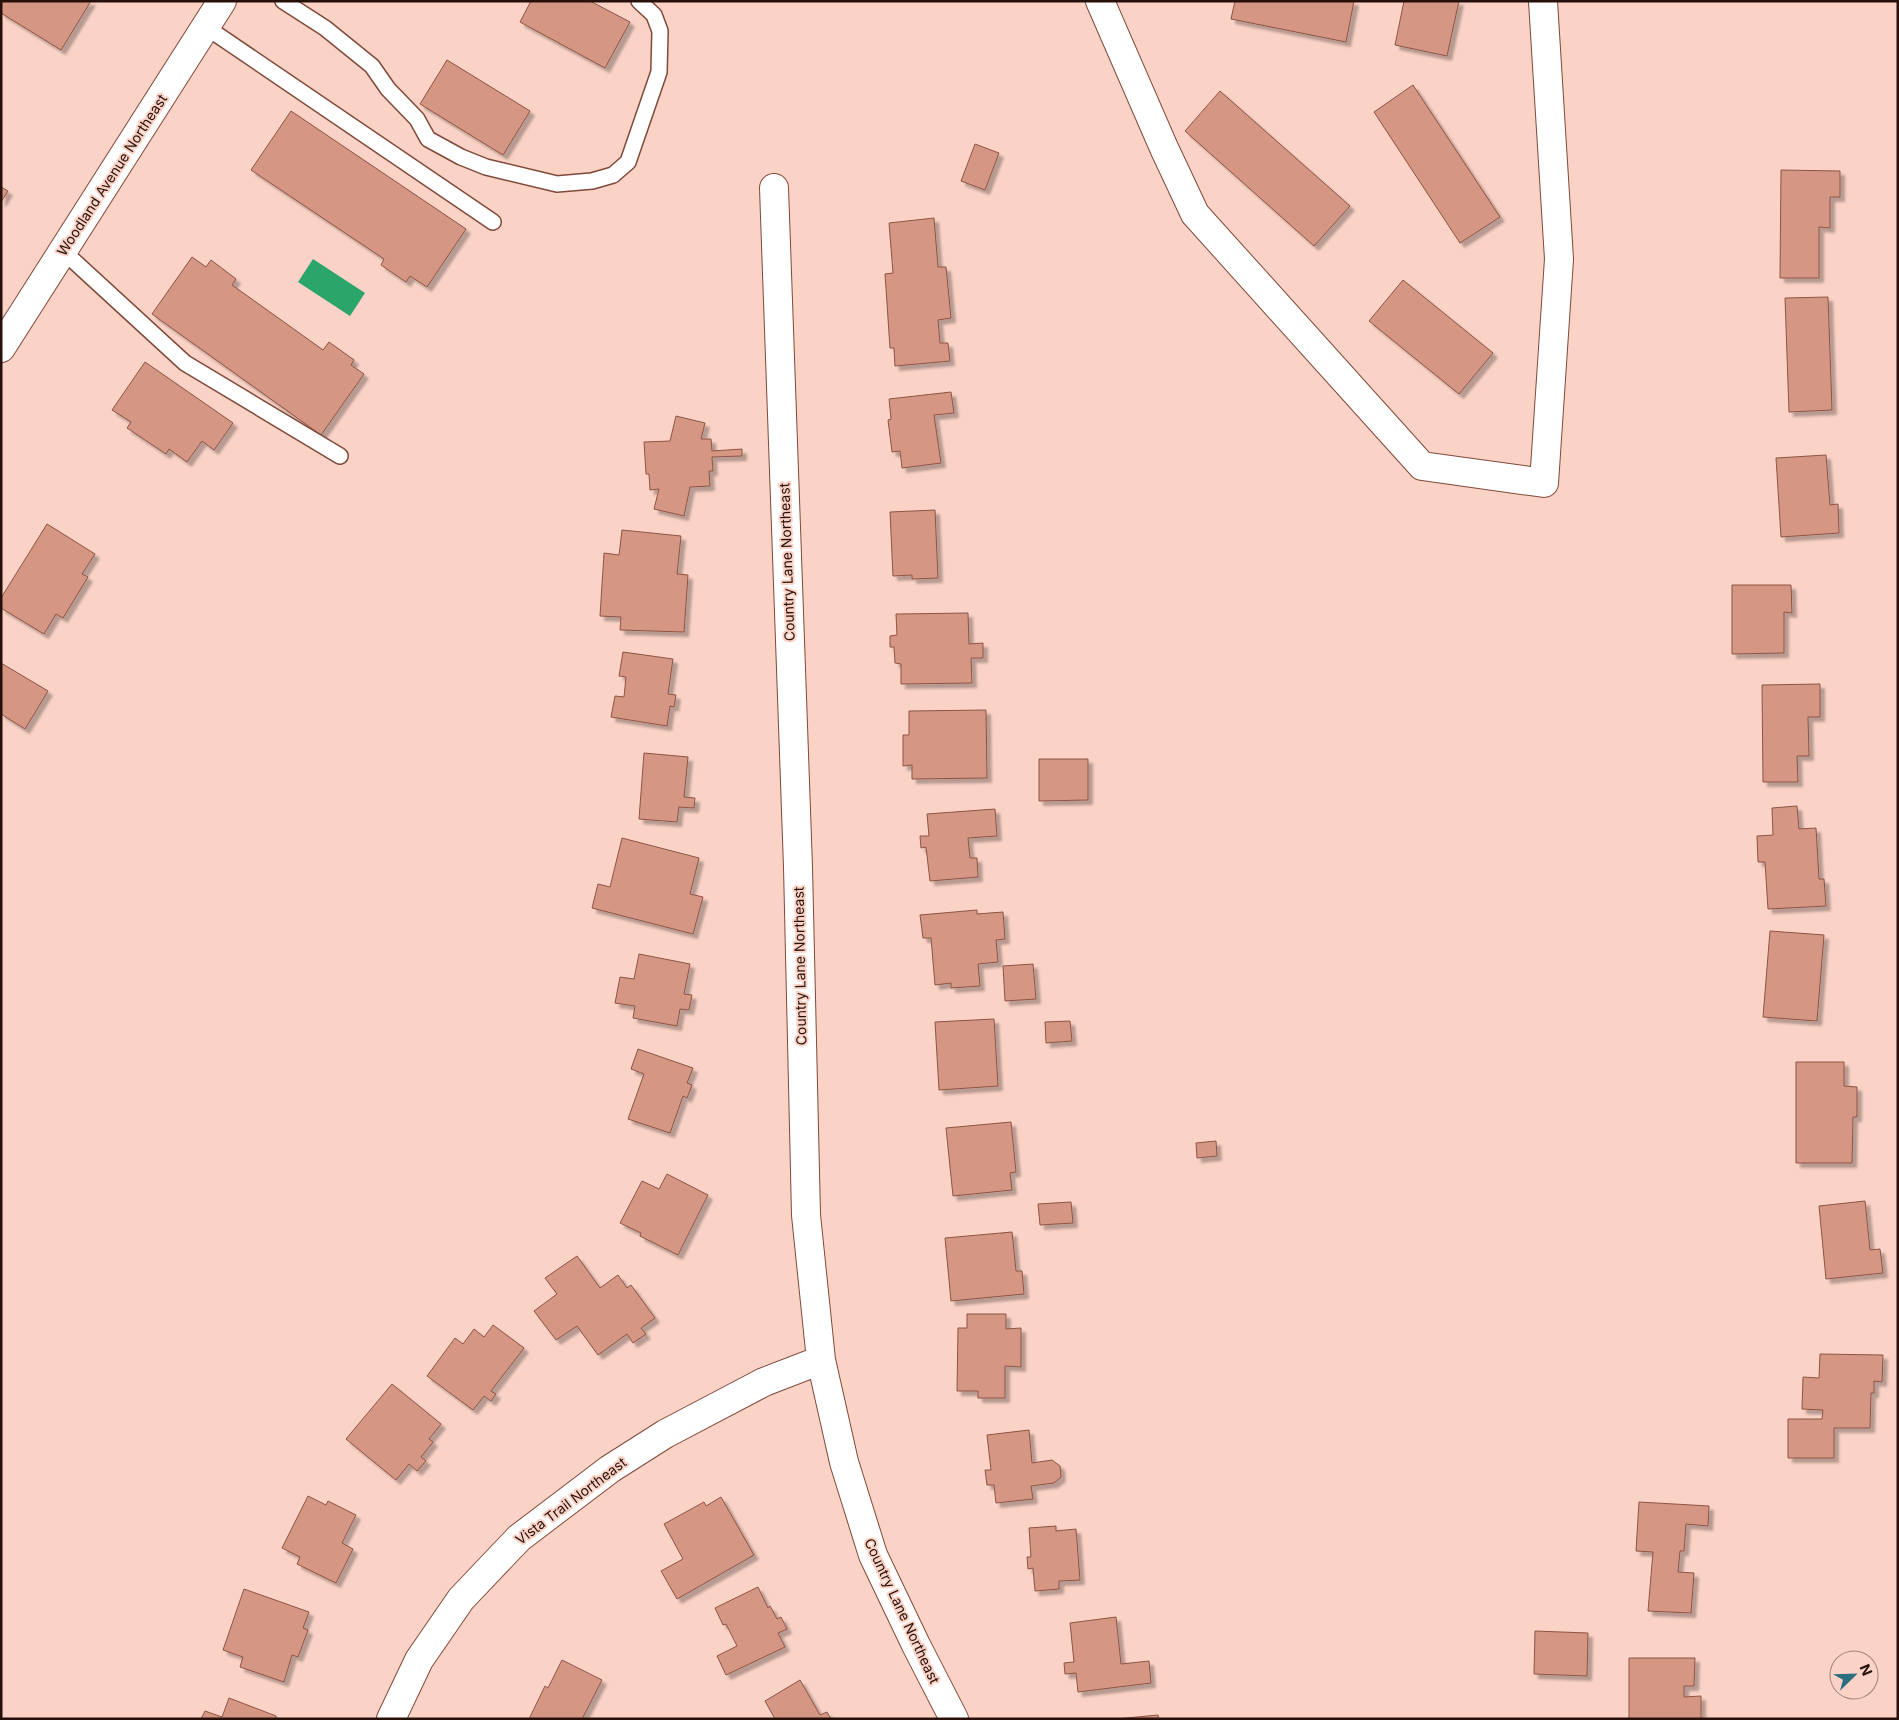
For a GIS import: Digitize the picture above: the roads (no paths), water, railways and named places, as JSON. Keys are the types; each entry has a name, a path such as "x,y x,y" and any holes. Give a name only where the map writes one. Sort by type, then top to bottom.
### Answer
{"street":[{"name":"Woodland Avenue Northeast","path":"1,348 222,1"},
{"path":"1100,1 1195,214 1422,466 1544,483 1559,258 1543,1"},
{"name":"Country Lane Northeast","path":"774,188 798,867 806,1215 821,1360 844,1462 873,1555 954,1719"},
{"name":"Vista Trail Northeast","path":"391,1719 419,1660 461,1599 519,1538 610,1469 665,1434 764,1382 821,1360"}],"lane":[{"path":"283,1 325,28 372,66 388,89 416,119 428,139 461,157 486,167 557,184 592,181 613,175 628,162 659,72 660,31 654,15 639,1"},
{"path":"206,27 493,222"},
{"path":"63,252 185,363 340,456"}]}
